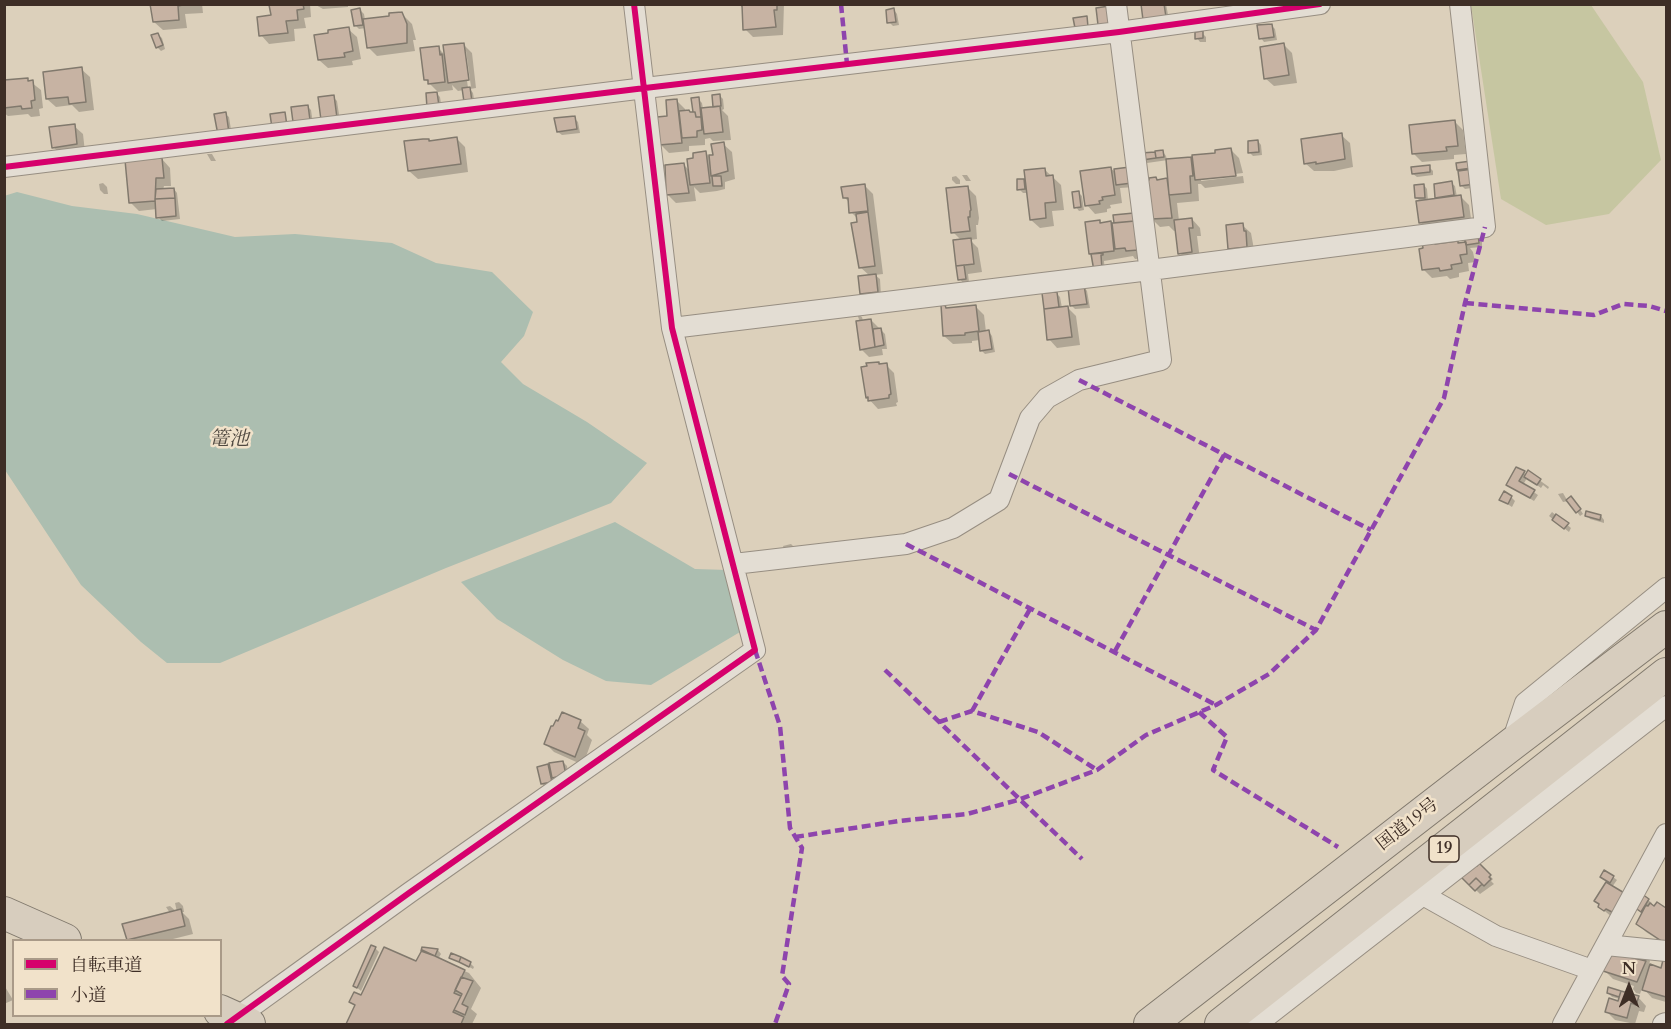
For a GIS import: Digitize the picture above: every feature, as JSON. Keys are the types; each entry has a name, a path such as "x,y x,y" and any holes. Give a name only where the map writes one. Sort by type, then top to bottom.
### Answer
{"highway":[{"name":"国道19号","path":"1150,1024 1666,627"},
{"name":"19","path":"1221,1024 1666,674"},
{"path":"4,913 63,939"}],"street":[{"path":"233,1019 755,650 672,327 634,4"},
{"path":"734,564 906,544 953,528 999,500 1030,418 1047,398 1078,380 1161,360 1116,4"},
{"path":"4,167 1119,32 1320,4"},
{"path":"672,327 1485,227 1460,4"},
{"path":"1512,744 1525,704 1666,588"},
{"path":"1257,1024 1666,706"},
{"path":"1563,1024 1666,834"},
{"path":"1423,895 1496,936 1592,970"},
{"path":"1606,945 1666,951"}],"green space":[{"path":"1471,5 1591,5 1643,82 1661,160 1609,214 1546,225 1501,199"}],"water":[{"name":"篭池","path":"17,192 72,206 137,214 235,237 295,234 392,243 436,263 492,272 533,312 524,336 501,362 523,384 587,422 647,463 611,503 446,568 220,663 167,663 141,642 81,585 5,470 4,196"},
{"path":"615,522 695,569 728,570 740,632 651,685 606,681 563,660 497,619 461,582"}],"building":[{"path":"150,4 188,4 178,6 179,20 153,22"},
{"path":"303,4 304,9 297,10 298,20 286,21 288,33 259,36 257,17 271,15 269,5"},
{"path":"737,4 777,4 777,10 774,10 776,27 743,30 742,5"},
{"path":"1141,4 1164,4 1166,17 1143,20"},
{"path":"1109,6 1111,24 1098,25 1096,8"},
{"path":"360,8 363,25 354,26 351,10"},
{"path":"894,8 896,22 887,23 886,10"},
{"path":"402,12 407,24 407,43 367,48 363,19"},
{"path":"1087,16 1088,27 1075,28 1073,18"},
{"path":"1272,24 1274,37 1259,39 1257,25"},
{"path":"349,27 353,51 344,53 345,57 318,60 314,35"},
{"path":"1203,31 1203,38 1195,39 1195,32"},
{"path":"158,33 163,45 156,48 151,35"},
{"path":"464,43 469,80 448,83 443,45"},
{"path":"1284,43 1289,75 1264,79 1260,47"},
{"path":"439,46 445,82 428,84 428,80 424,80 420,48"},
{"path":"82,67 86,102 69,104 68,97 46,99 43,72"},
{"path":"28,78 28,81 33,80 35,100 31,101 32,108 22,109 21,106 4,108 4,80"},
{"path":"470,87 472,102 464,102 462,88"},
{"path":"437,92 439,106 427,108 426,93"},
{"path":"720,94 721,106 713,107 712,95"},
{"path":"334,95 337,118 321,120 318,97"},
{"path":"699,97 701,117 696,117 691,98"},
{"path":"677,99 682,143 659,145 657,117 667,116 666,100"},
{"path":"308,105 310,120 293,122 291,107"},
{"path":"720,106 723,132 704,134 701,108"},
{"path":"679,111 695,112 696,117 701,117 702,130 697,131 697,137 682,138"},
{"path":"226,112 229,133 218,135 214,114"},
{"path":"285,112 287,126 272,128 270,114"},
{"path":"575,116 577,129 557,132 554,118"},
{"path":"1455,120 1458,146 1446,147 1447,151 1412,154 1409,125"},
{"path":"75,124 77,144 52,148 49,127"},
{"path":"1342,133 1345,159 1304,164 1301,139"},
{"path":"457,137 461,164 408,171 404,141 429,139 429,141"},
{"path":"1258,140 1259,152 1248,153 1248,141"},
{"path":"724,142 728,171 711,176 709,155 713,155 711,144"},
{"path":"1231,148 1236,176 1195,180 1192,155 1215,153 1215,150"},
{"path":"1163,150 1164,157 1156,158 1155,151"},
{"path":"706,151 710,183 690,185 687,159 693,158 693,153"},
{"path":"1155,152 1156,158 1142,160 1141,153"},
{"path":"1191,157 1193,176 1190,176 1191,193 1169,195 1166,159"},
{"path":"162,158 164,178 156,178 155,201 129,203 125,160"},
{"path":"1471,161 1472,168 1457,170 1456,163"},
{"path":"684,163 689,193 666,195 665,165"},
{"path":"1430,165 1430,172 1412,174 1411,167"},
{"path":"1111,167 1115,195 1102,197 1100,204 1085,206 1080,171"},
{"path":"1130,167 1132,183 1116,185 1114,169"},
{"path":"1045,168 1046,176 1053,175 1056,202 1045,203 1046,218 1030,220 1024,170"},
{"path":"1473,169 1475,184 1460,186 1458,171"},
{"path":"712,176 721,176 722,186 713,186"},
{"path":"1156,177 1157,180 1167,178 1172,218 1151,219 1146,181"},
{"path":"1017,179 1024,179 1025,189 1017,190"},
{"path":"1452,181 1454,195 1435,198 1434,184"},
{"path":"865,184 868,211 849,213 848,198 843,198 841,187"},
{"path":"1424,184 1425,198 1415,198 1414,185"},
{"path":"968,186 971,210 970,217 968,217 970,231 951,233 946,188"},
{"path":"174,188 175,198 155,199 156,189"},
{"path":"1079,191 1081,207 1074,208 1072,192"},
{"path":"1461,195 1464,217 1419,223 1416,201"},
{"path":"175,198 176,216 156,218 155,199"},
{"path":"868,212 875,266 859,268 851,223 857,222 856,214"},
{"path":"1134,213 1135,221 1114,223 1113,215"},
{"path":"1192,218 1193,228 1189,228 1192,252 1178,254 1174,220"},
{"path":"1100,220 1100,223 1111,221 1114,251 1089,254 1085,222"},
{"path":"1135,221 1138,250 1115,249 1112,223"},
{"path":"1243,223 1247,247 1228,249 1226,225"},
{"path":"1478,235 1479,243 1466,245 1464,237"},
{"path":"971,238 974,264 956,266 953,240"},
{"path":"1434,241 1435,244 1466,242 1467,254 1460,255 1462,263 1451,265 1452,269 1422,270 1419,249 1423,248 1422,243"},
{"path":"1103,253 1101,255 1102,270 1094,271 1091,254"},
{"path":"964,265 966,279 958,280 956,266"},
{"path":"876,274 878,292 860,294 858,276"},
{"path":"1084,285 1087,304 1070,306 1068,287"},
{"path":"1057,292 1059,307 1044,309 1042,293"},
{"path":"941,305 945,305 946,308 976,305 979,331 965,333 965,335 943,336"},
{"path":"1068,306 1072,337 1047,340 1044,309"},
{"path":"871,319 875,347 860,350 856,321"},
{"path":"881,328 884,345 875,347 873,329"},
{"path":"989,330 992,349 980,351 978,332"},
{"path":"879,362 879,364 887,363 891,394 889,398 868,401 861,367 867,366 866,363"},
{"path":"1516,467 1525,471 1519,481 1535,490 1530,498 1506,485"},
{"path":"1528,470 1541,479 1537,485 1524,477"},
{"path":"1504,491 1512,496 1508,504 1499,500"},
{"path":"1571,496 1581,509 1576,513 1566,500"},
{"path":"1586,511 1601,515 1600,520 1585,516"},
{"path":"1556,514 1569,523 1564,529 1552,520"},
{"path":"562,712 581,720 578,728 585,731 575,757 544,744 551,726 556,720 558,721"},
{"path":"563,761 566,775 552,778 549,763"},
{"path":"548,764 552,782 541,784 537,767"},
{"path":"1475,863 1477,866 1479,863 1491,875 1489,877 1491,879 1484,886 1476,878 1469,885 1461,877"},
{"path":"1604,870 1614,876 1610,883 1600,877"},
{"path":"1476,878 1482,884 1475,891 1469,885"},
{"path":"1606,882 1626,894 1614,913 1606,909 1604,911 1594,901"},
{"path":"1642,894 1649,899 1641,912 1634,907"},
{"path":"1657,902 1666,908 1666,944 1636,924 1646,905 1650,903 1654,906"},
{"path":"181,909 185,926 127,939 122,924"},
{"path":"371,945 376,947 357,988 353,986"},
{"path":"384,947 416,961 422,950 465,970 454,993 461,996 453,1012 464,1017 461,1024 346,1024 355,1005 349,1002 354,992 361,995"},
{"path":"422,947 438,949 435,956 421,951"},
{"path":"1609,952 1646,961 1637,982 1603,971"},
{"path":"451,953 461,957 459,962 449,958"},
{"path":"461,957 471,962 469,967 459,962"},
{"path":"1663,960 1666,961 1666,997 1642,990 1650,964 1661,968"},
{"path":"461,977 473,981 462,1004 468,1007 465,1015 454,1010 462,994 455,990"},
{"path":"1608,987 1621,991 1619,997 1607,993"},
{"path":"1621,991 1639,996 1636,1005 1631,1003 1627,1018 1605,1012 1609,998 1618,1001"}],"marked path":[{"path":"841,4 847,64"},
{"path":"795,837 899,821 967,814 1018,800 1097,770 1146,735 1216,705 1269,674 1316,630 1444,398 1485,227"},
{"path":"1465,303 1594,315 1623,304 1649,306 1666,311"},
{"path":"1079,380 1371,530"},
{"path":"1115,651 1224,455"},
{"path":"1009,474 1316,630"},
{"path":"906,544 1216,705"},
{"path":"972,711 1030,609"},
{"path":"755,650 780,726 790,828 802,848 782,976 789,984 775,1024"},
{"path":"885,670 1082,859"},
{"path":"939,722 972,711 1038,732 1097,770"},
{"path":"1199,712 1227,737 1213,770 1338,847"}],"cycle path":[{"path":"227,1024 755,650 672,328 634,4"},
{"path":"4,167 1119,32 1320,4"}]}
